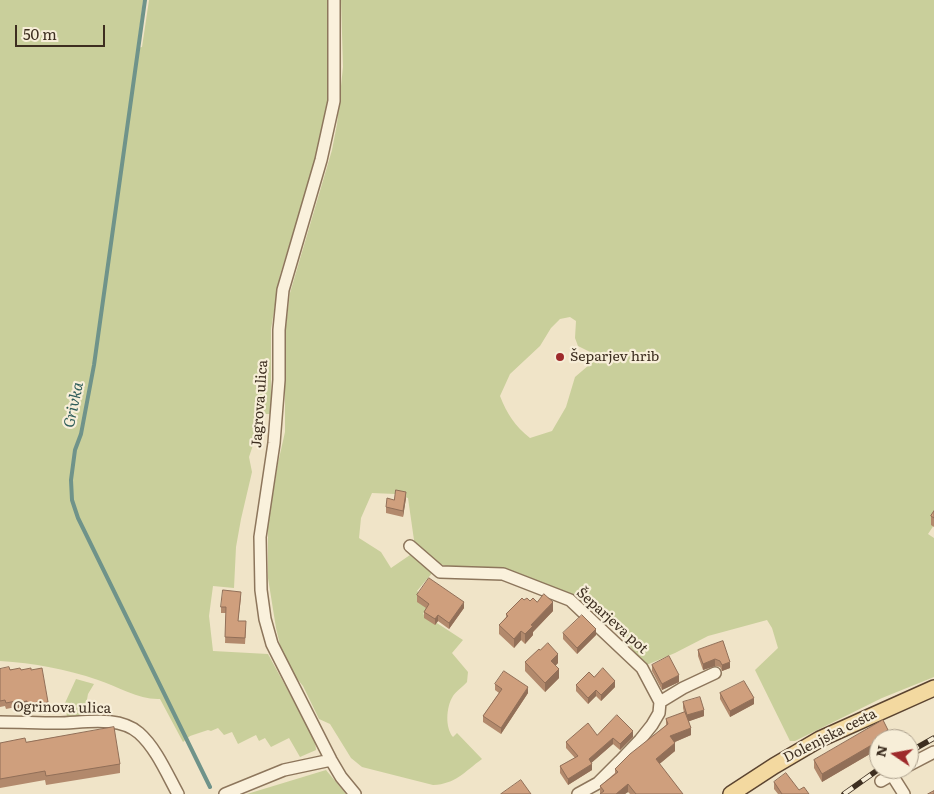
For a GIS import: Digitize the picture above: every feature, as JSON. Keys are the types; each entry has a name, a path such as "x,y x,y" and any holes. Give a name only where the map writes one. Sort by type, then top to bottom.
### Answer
{"main road":[{"name":"Dolenjska cesta","path":"731,794 820,739 934,688"}],"street":[{"name":"Jagrova ulica","path":"334,0 334,101 321,160 283,290 279,330 279,380 274,443 260,537 261,590 265,619 272,644 331,760 341,777 355,794"},
{"name":"Šeparjeva pot","path":"410,546 440,572 503,574 570,600 642,668 660,702"},
{"path":"578,794 598,783 640,740 659,713 660,702 683,688 715,673"},
{"name":"Ogrinova ulica","path":"0,722 112,722 129,726 145,739 178,794"},
{"path":"919,760 934,752"},
{"path":"225,794 284,770 331,760"},
{"path":"881,781 885,779"},
{"path":"899,779 904,794"}],"green space":[{"path":"0,0 143,0 137,48 142,47 149,0 327,0 329,68 327,103 319,149 280,275 271,329 271,414 260,414 257,433 249,457 252,472 236,547 234,588 213,586 209,616 213,651 268,654 315,740 316,750 300,757 289,738 271,747 265,738 259,741 256,735 238,744 232,732 224,735 218,728 190,736 183,742 160,699 137,695 86,676 62,670 25,663 0,661"},
{"path":"341,0 934,0 934,525 928,534 934,538 934,677 882,698 795,741 790,741 755,670 778,648 772,628 767,620 708,636 644,666 625,639 603,614 582,601 549,586 456,570 438,563 415,547 408,498 395,494 372,493 361,518 359,538 381,552 391,568 410,555 433,572 417,591 431,602 423,614 463,640 452,653 468,672 467,682 454,694 449,706 447,717 450,733 453,737 457,733 482,759 454,780 433,785 362,767 351,758 330,724 319,719 303,686 294,675 281,649 268,578 268,526 285,432 285,334 290,293 332,150 337,124 343,67","holes":["570,317 576,321 575,338 578,346 590,352 589,365 575,377 566,407 552,431 530,438 512,419 500,396 510,374 540,346 551,328 560,319"]},
{"path":"76,679 94,684 88,694 84,716 67,717 65,703"},
{"path":"326,770 346,794 247,794"}],"building":[{"path":"396,490 406,492 403,511 386,507 387,498 394,500"},
{"path":"429,578 464,602 449,623 438,615 435,619 424,612 429,604 417,595"},
{"path":"223,590 241,592 238,621 246,621 245,638 225,637 226,607 221,607"},
{"path":"544,594 553,602 525,634 521,631 514,639 499,625 508,616 506,614 522,598 524,600 527,598 530,601 533,598 537,602"},
{"path":"582,615 596,629 577,648 563,633"},
{"path":"723,641 730,662 722,665 720,661 715,659 703,664 698,650"},
{"path":"548,643 558,654 551,661 559,669 545,683 525,662"},
{"path":"669,656 679,675 662,684 652,665"},
{"path":"9,667 10,670 42,668 48,702 27,704 27,701 6,703 5,700 0,701 0,669"},
{"path":"603,668 615,681 601,695 596,690 588,698 576,685 589,672 594,677"},
{"path":"504,671 528,687 501,728 483,716 502,689 495,684"},
{"path":"744,681 754,698 730,711 720,693"},
{"path":"700,697 704,710 687,715 683,702"},
{"path":"685,712 691,728 670,736 675,743 656,759 683,794 636,794 628,784 616,794 600,794 604,791 600,786 618,772 615,769 630,754 668,724 666,719"},
{"path":"617,715 633,731 620,744 613,738 589,759 592,764 568,779 560,766 578,756 566,742 588,723 597,735"},
{"path":"883,720 888,729 869,729 869,747 822,774 814,760"},
{"path":"114,727 120,764 46,776 45,771 0,779 0,743 25,738 26,742"},
{"path":"786,773 799,790 804,787 809,794 782,794 774,782"},
{"path":"521,780 531,794 501,794"}],"waterway":[{"name":"Grivka","path":"145,0 94,365 81,434 75,450 71,480 72,500 78,518 210,787"}],"railway":[{"path":"919,746 934,738"},
{"path":"844,794 869,776"}],"place":[{"name":"Šeparjev hrib","path":"560,357"}]}
